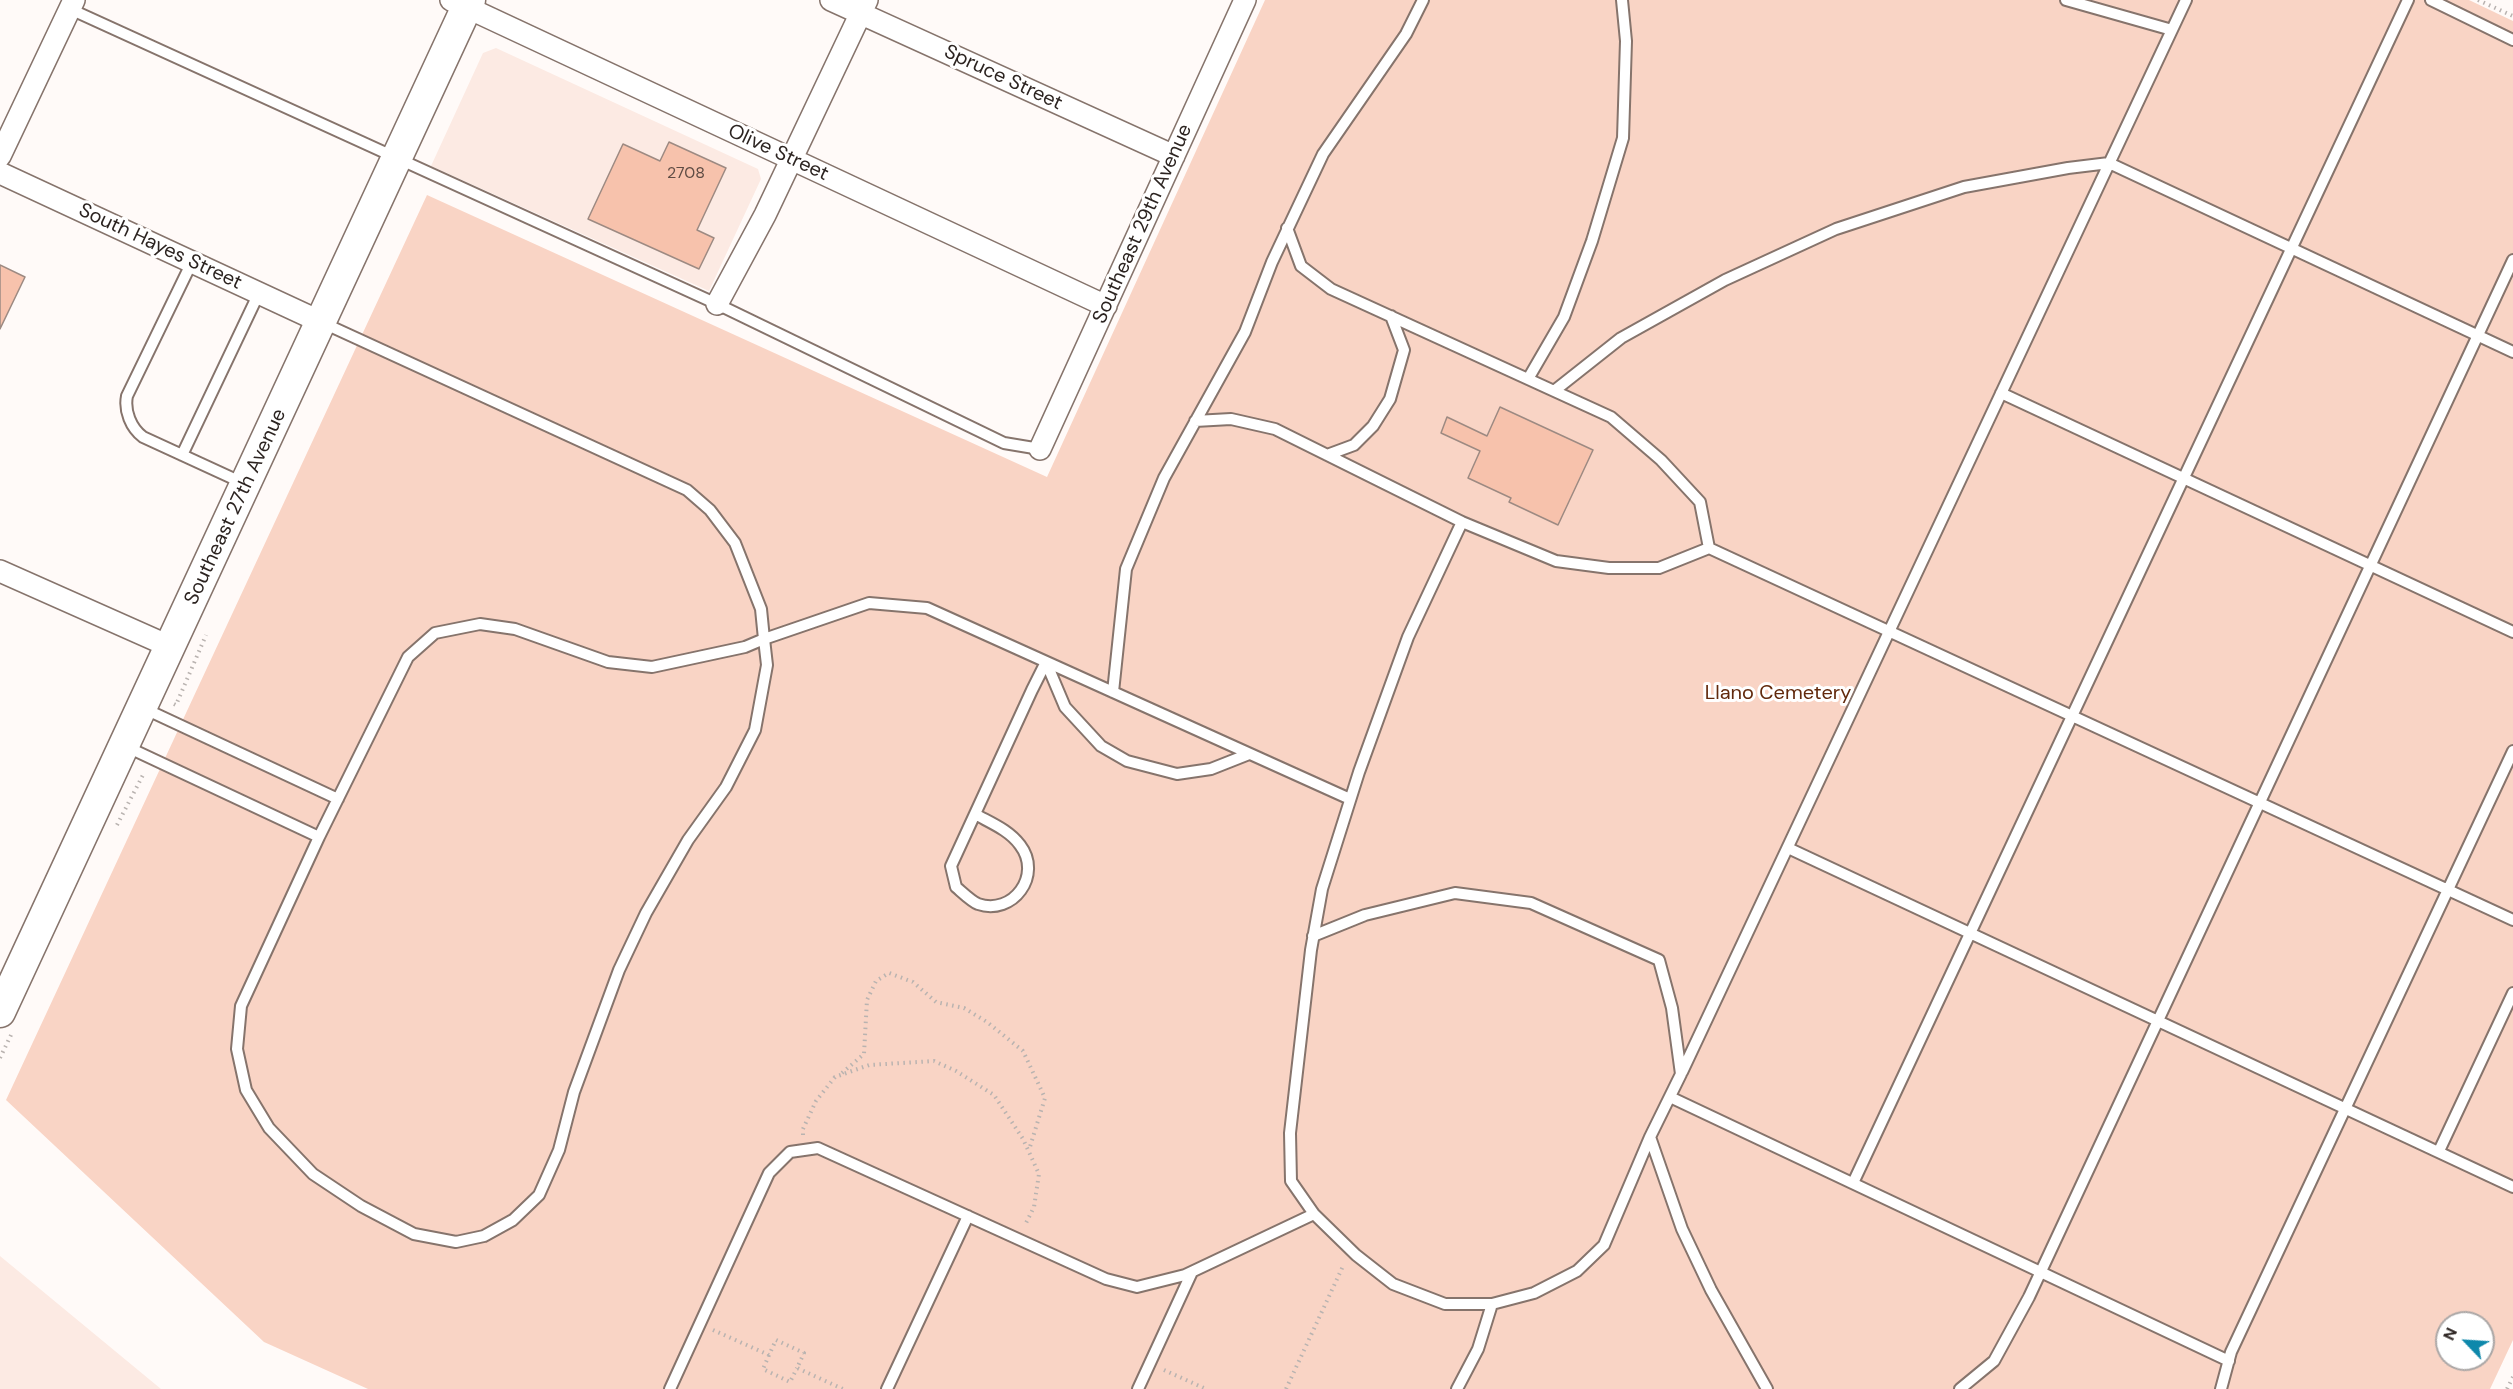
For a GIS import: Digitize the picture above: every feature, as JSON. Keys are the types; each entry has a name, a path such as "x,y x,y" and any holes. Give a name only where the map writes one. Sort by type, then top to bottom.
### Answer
{"main road":[{"name":"Southeast 27th Avenue","path":"0,1012 321,322 396,158 462,2"}],"street":[{"name":"Spruce Street","path":"831,0 864,7 1174,156"},
{"name":"Southeast 29th Avenue","path":"1041,449 1245,0"},
{"name":"Olive Street","path":"462,2 1106,306"},
{"path":"0,156 72,5"},
{"path":"717,304 765,215 864,7"},
{"name":"South Hayes Street","path":"0,173 321,322"},
{"path":"0,571 171,647"}],"lane":[{"path":"1113,693 1126,568 1164,478 1245,332 1272,262 1323,154 1406,34 1423,0"},
{"path":"1528,379 1564,317 1592,241 1623,138 1626,41 1622,0"},
{"path":"2066,0 2172,30"},
{"path":"1462,522 1408,637 1350,799 1322,889 1313,936 1290,1133 1291,1181 1314,1214 1350,1250 1393,1284 1445,1304 1492,1304 1534,1293 1577,1271 1604,1245 1650,1137 1682,1074 2186,0"},
{"path":"1853,1183 2408,0"},
{"path":"2430,0 2513,39"},
{"path":"72,5 396,158 717,304 1004,443 1041,449"},
{"path":"1554,392 1621,338 1725,280 1836,229 1964,188 2109,163 2513,352"},
{"path":"1287,228 1301,266 1330,289 1611,417 1661,460 1700,502 1709,548"},
{"path":"1960,1389 1994,1361 2040,1272 2513,260"},
{"path":"192,262 127,396 125,405 135,430 246,485"},
{"path":"182,455 259,293"},
{"path":"1327,455 1354,445 1373,426 1390,399 1404,350 1391,316"},
{"path":"321,322 687,490 710,510 735,543 761,609 764,639 768,665 755,730 726,787 688,840 646,913 619,970 574,1092 559,1150 539,1195 513,1220 484,1236 456,1242 414,1234 361,1206 313,1174 269,1128 246,1090 237,1049 241,1006 319,837 408,657 435,633 480,624 515,629 608,662 652,667 744,647 764,639 869,603 927,608 1350,799"},
{"path":"2001,393 2513,632"},
{"path":"1195,421 1231,418 1275,429 1462,522 1556,561 1610,568 1659,568 1709,548 2513,920"},
{"path":"1046,662 1065,706 1101,746 1127,761 1178,774 1211,769 1249,754"},
{"path":"975,814 1009,834 1022,847 1030,869 1023,890 1002,904 978,904 956,887 951,866 975,814 1046,662"},
{"path":"142,708 338,799"},
{"path":"125,746 319,837"},
{"path":"2221,1389 2229,1360 2513,751"},
{"path":"1788,848 2513,1187"},
{"path":"1313,936 1365,915 1455,893 1531,903 1659,960 1672,1008 1682,1074"},
{"path":"2439,1152 2513,993"},
{"path":"1670,1097 2229,1360"},
{"path":"1650,1137 1682,1229 1711,1290 1767,1389"},
{"path":"670,1389 769,1173 790,1152 818,1148 1106,1279 1137,1287 1192,1272 1314,1214"},
{"path":"887,1389 968,1216"},
{"path":"1138,1389 1192,1272"},
{"path":"1457,1389 1478,1349 1492,1304"}],"path":[{"path":"2478,0 2513,16"},
{"path":"176,705 206,635"},
{"path":"839,1076 864,1054 867,1000 876,981 889,973 913,981 936,1002 964,1008 987,1022 1023,1051 1045,1098 1028,1151"},
{"path":"802,1150 803,1129 816,1101 835,1077 869,1065 934,1061 956,1071 994,1095 1028,1151 1039,1174 1034,1207 1018,1239"},
{"path":"1287,1389 1350,1250"},
{"path":"700,1323 769,1355"},
{"path":"776,1340 804,1353 797,1368 790,1382 763,1369 776,1340"},
{"path":"1150,1363 1206,1389"},
{"path":"797,1368 843,1389"},
{"path":"2507,1389 2513,1377"}],"shaded area":[{"path":"496,48 758,169 761,179 709,291 431,166 483,53"},
{"path":"0,1256 161,1389 0,1389"}],"green space":[{"name":"Llano Cemetery","path":"1265,0 2469,0 2513,21 2513,1340 2490,1389 368,1389 264,1342 6,1100 427,195 1047,477"}],"building":[{"path":"669,142 726,168 697,230 714,238 699,269 588,219 623,144 660,161"},
{"path":"0,265 25,277 0,329"},
{"path":"1500,407 1593,450 1558,525 1509,502 1511,498 1468,478 1480,451 1441,433 1447,417 1487,436"}]}
